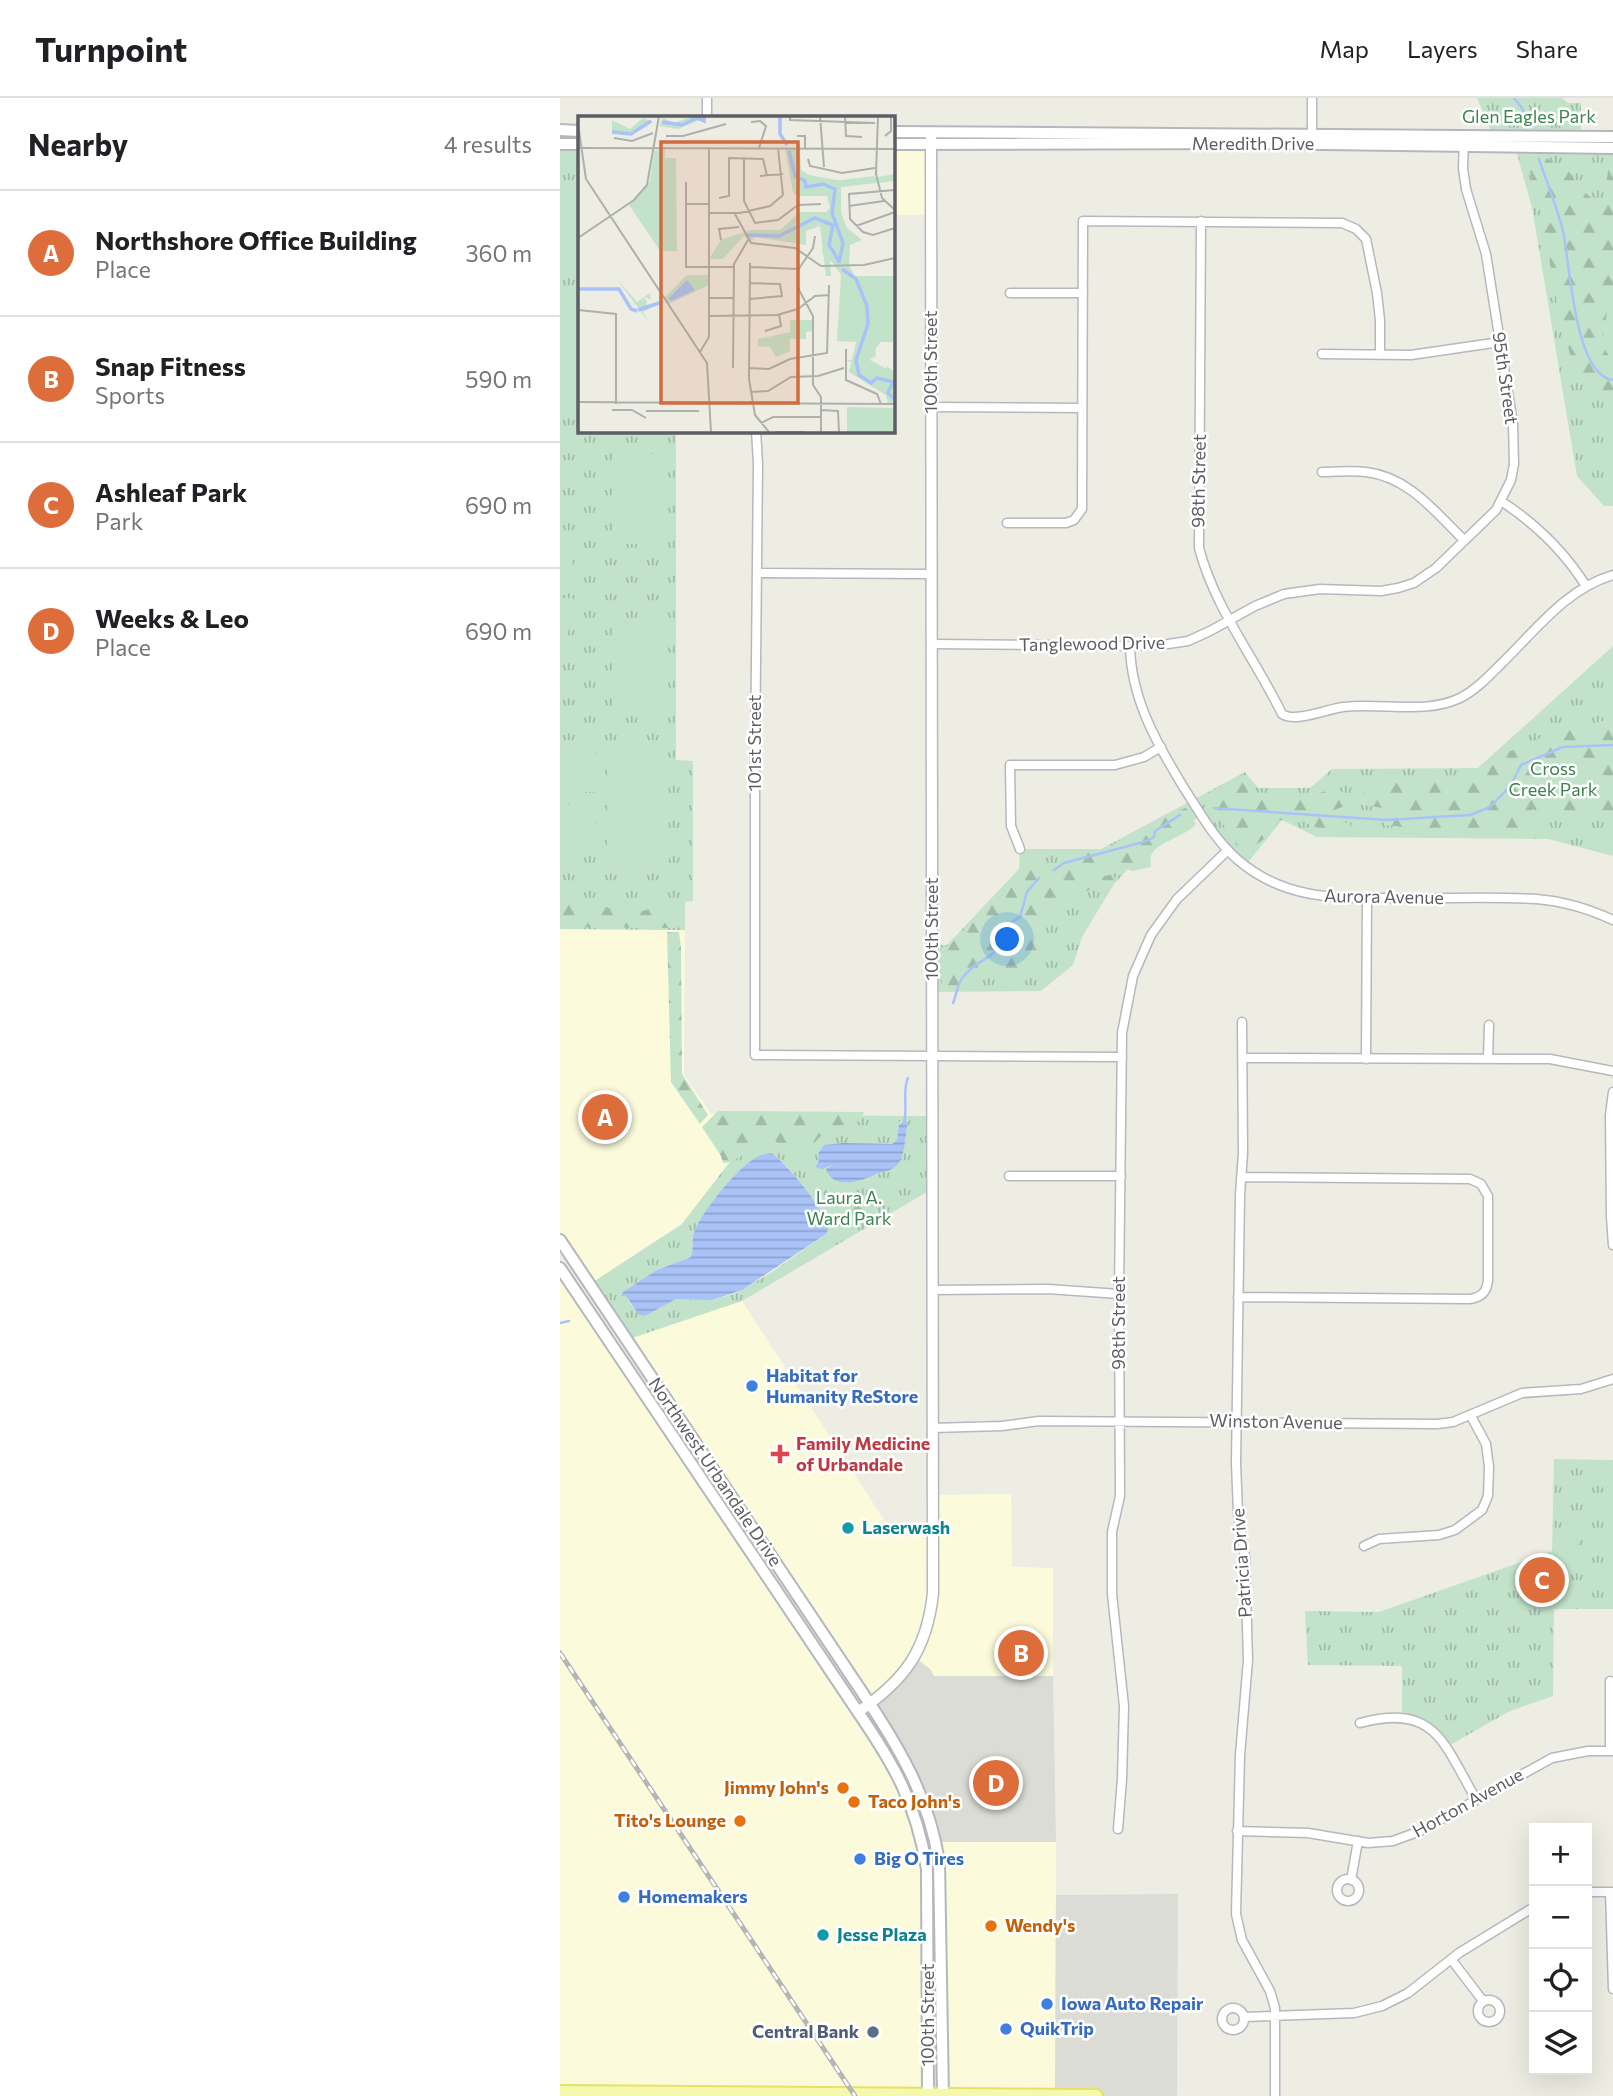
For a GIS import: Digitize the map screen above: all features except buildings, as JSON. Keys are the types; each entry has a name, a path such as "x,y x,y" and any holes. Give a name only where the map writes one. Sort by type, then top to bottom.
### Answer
{"main road":[{"path":"560,131 578,131"},
{"name":"Meredith Drive","path":"894,132 931,138 1464,140 1613,137"},
{"name":"Meredith Drive","path":"894,144 931,138"},
{"name":"Meredith Drive","path":"1464,140 1613,148"},
{"path":"560,144 578,144"},
{"name":"Northwest Urbandale Drive","path":"560,1240 870,1704"},
{"name":"Northwest Urbandale Drive","path":"560,1268 859,1712"},
{"name":"100th Street","path":"870,1704 911,1771 927,1809 936,1842 941,1890 943,2095"},
{"name":"100th Street","path":"859,1712 898,1774 915,1814 925,1854 929,1890 928,2095"},
{"path":"560,2092 1096,2096"}],"street":[{"path":"707,98 707,116"},
{"path":"1312,98 1312,139"},
{"name":"100th Street","path":"859,1712 888,1690 906,1670 923,1641 931,1614 933,1593 931,138"},
{"name":"95th Street","path":"1464,140 1463,168 1466,189 1486,254 1513,424 1514,464 1511,480 1501,501"},
{"name":"98th Street","path":"1201,220 1199,548 1205,571 1282,714 1295,719 1345,706 1426,706 1460,698 1483,682 1568,598 1586,586"},
{"path":"1007,523 1066,523 1079,515 1083,500 1083,221 1342,223 1356,229 1366,239 1371,265 1380,320 1380,355"},
{"path":"1010,293 1083,293"},
{"path":"1322,354 1435,352 1500,342"},
{"path":"931,407 1082,408"},
{"name":"101st Street","path":"756,432 755,1055 932,1056"},
{"path":"1322,472 1365,472 1395,480 1412,490 1464,540"},
{"path":"1501,501 1543,532 1561,551 1586,586 1613,575"},
{"name":"Tanglewood Drive","path":"932,644 1130,646 1188,641 1269,599 1299,591 1398,589 1429,574 1496,510 1501,501"},
{"path":"757,573 932,575"},
{"name":"Aurora Avenue","path":"1130,646 1134,687 1140,706 1161,747 1215,836 1252,870 1282,887 1315,896 1536,899 1576,906 1613,920"},
{"path":"1020,849 1011,826 1010,765 1115,765 1144,757 1161,747"},
{"name":"98th Street","path":"1118,1829 1124,1706 1115,1638 1112,1532 1119,1496 1122,1033 1133,976 1151,935 1177,899 1228,850"},
{"path":"1366,1059 1367,898"},
{"name":"Patricia Drive","path":"1242,1022 1244,1058 1236,1421 1238,1513 1245,1557 1248,1660 1240,1755 1236,1914 1242,1940 1270,1992 1276,2016 1275,2096"},
{"path":"1488,1059 1489,1025"},
{"path":"932,1056 1122,1057"},
{"path":"1244,1058 1550,1059 1613,1071"},
{"path":"1613,1092 1613,1245"},
{"path":"1009,1176 1121,1176"},
{"path":"1238,1297 1476,1298 1487,1287 1488,1196 1481,1184 1470,1180 1241,1177"},
{"path":"932,1290 1048,1289 1119,1294"},
{"name":"Winston Avenue","path":"932,1428 1002,1426 1039,1421 1437,1424 1471,1416 1501,1400 1522,1394 1572,1390 1613,1380"},
{"path":"1364,1546 1379,1539 1438,1535 1455,1530 1482,1510 1488,1496 1489,1467 1486,1444 1471,1416"},
{"path":"1610,1681 1611,1751"},
{"path":"1360,1723 1382,1717 1402,1717 1425,1724 1440,1738 1476,1799"},
{"name":"Horton Avenue","path":"1237,1831 1288,1832 1384,1843 1402,1839 1552,1758 1588,1751 1611,1751"},
{"path":"1351,1880 1358,1841"},
{"path":"1592,1892 1612,1892 1613,1989"},
{"path":"1244,2017 1343,2014 1375,2008 1408,1993 1451,1959 1529,1910"},
{"path":"1451,1959 1483,2001"}],"shaded area":[{"path":"894,144 930,144 930,215 894,215"},
{"path":"560,929 685,930 684,1075 711,1114 766,1115 682,1224 590,1284 560,1240"},
{"path":"560,1268 894,1766 925,1854 928,2094 560,2092"},
{"path":"742,1301 886,1523 932,1523 932,1495 1011,1494 1012,1567 1053,1568 1053,1676 934,1676 927,1666 870,1704 626,1340"},
{"path":"915,1657 931,1670 934,1676 1053,1676 1056,1842 936,1842 932,1826 870,1704"},
{"path":"936,1842 1056,1842 1055,2096 943,2095"},
{"path":"1178,1894 1177,2096 1055,2096 1056,1895"}],"green space":[{"name":"Glen Eagles Park","path":"1477,98 1562,98 1568,103 1581,103 1581,137 1493,136"},
{"path":"1497,98 1518,98 1514,103 1525,125 1500,126 1496,115 1500,104"},
{"path":"1515,147 1613,148 1613,506 1604,506 1577,476 1532,208"},
{"path":"560,149 578,149 578,432 676,432 676,760 693,761 693,901 685,902 685,930 560,929"},
{"path":"1529,156 1545,157 1557,165 1566,166 1578,187 1598,203 1607,199 1609,164 1613,161 1613,262 1609,270 1613,275 1613,306 1605,303 1607,313 1602,338 1604,349 1613,359 1613,407 1608,410 1601,392 1602,382 1577,378 1560,319 1539,202 1526,159"},
{"path":"560,188 578,188 578,276 560,276"},
{"path":"560,304 578,304 578,417 560,417"},
{"path":"613,454 667,454 668,544 613,544"},
{"path":"560,520 572,549 573,571 560,571"},
{"path":"560,598 573,598 573,605 569,631 560,649"},
{"path":"612,620 667,620 668,708 613,708"},
{"name":"Cross Creek Park","path":"1613,646 1613,856 1548,839 1317,837 1282,820 1245,866 1202,816 1154,841 1114,884 1082,937 1073,965 1041,991 932,992 932,944 947,945 1019,869 1020,849 1101,849 1245,772 1258,788 1310,788 1332,769 1478,768"},
{"path":"1602,721 1613,723 1613,811 1533,809 1528,811 1525,821 1515,833 1414,833 1403,831 1404,827 1386,825 1383,808 1363,805 1361,800 1364,788 1368,786 1412,780 1426,783 1440,778 1480,775 1507,752 1542,737"},
{"path":"560,746 595,746 596,792 560,792"},
{"path":"668,750 669,865 607,865 607,751"},
{"path":"1243,775 1261,796 1272,798 1310,796 1329,790 1340,790 1348,799 1347,805 1332,811 1329,817 1336,822 1350,823 1351,832 1325,831 1302,821 1280,820 1257,844 1237,844 1203,795"},
{"path":"560,804 595,804 595,852 560,852"},
{"path":"1186,808 1196,824 1153,851 1151,867 1133,871 1121,867 1114,871 1107,869 1102,873 1103,876 1112,875 1116,879 1109,890 1097,886 1081,894 1054,898 1043,935 1040,968 1027,977 1021,990 1001,991 991,960 975,969 970,989 942,990 942,947 949,946 1020,870 1033,867 1046,878 1050,874 1050,867 1072,851 1103,850 1167,814"},
{"path":"560,900 596,903 628,913 661,905 675,913 675,928 560,927"},
{"path":"667,932 679,932 682,1074 708,1115 700,1124 671,1082"},
{"path":"718,1111 864,1112 860,1121 824,1134 805,1156 800,1146 787,1149 773,1140 733,1161 723,1163 702,1127"},
{"name":"Laura A. Ward Park","path":"766,1115 932,1116 932,1189 742,1301 626,1340 590,1284 682,1224","holes":["900,1121 908,1121 904,1149 900,1160 891,1169 865,1179 845,1181 832,1176 832,1167 835,1164 816,1167 829,1145 892,1144 897,1140","772,1153 806,1189 823,1222 826,1234 772,1272 736,1293 712,1300 676,1299 645,1316 635,1309 627,1292 657,1270 691,1257 695,1230 715,1200 753,1159"]},
{"path":"842,1192 857,1195 865,1208 847,1223 833,1227 827,1210 836,1210 837,1196"},
{"path":"1554,1459 1613,1460 1613,1609 1554,1609 1553,1696 1508,1712 1445,1748 1440,1738 1402,1717 1402,1666 1308,1665 1305,1611 1379,1612 1552,1551"},
{"path":"1556,1533 1578,1534 1577,1564 1556,1564"}],"water":[{"path":"904,1120 908,1122 904,1150 893,1169 864,1179 841,1182 830,1176 826,1169 835,1164 822,1169 815,1167 819,1161 818,1154 824,1145 892,1144 897,1140 899,1125"},
{"path":"772,1153 812,1198 828,1229 826,1234 742,1290 712,1300 676,1299 645,1316 639,1315 626,1296 621,1296 623,1292 657,1270 691,1257 695,1230 714,1200 743,1167 753,1159"}],"waterway":[{"path":"1514,98 1522,108 1528,124"},
{"path":"1539,159 1563,231 1582,339 1600,374 1613,380"},
{"path":"1214,808 1386,820 1470,815 1490,807 1511,785 1521,765 1563,747 1613,745"},
{"path":"1054,870 1064,863 1147,841 1154,837 1155,831 1180,815"},
{"path":"953,1003 961,980 998,947 1002,928 1020,917 1027,892 1039,878"},
{"path":"904,1122 908,1078"},
{"path":"560,1323 569,1321"}],"railway":[{"path":"560,1653 855,2096"}],"place":[{"name":"Northshore Office Building","path":"605,1117"},
{"name":"Habitat for Humanity ReStore","path":"752,1386"},
{"name":"Family Medicine of Urbandale","path":"780,1454"},
{"name":"Laserwash","path":"848,1528"},
{"name":"Ashleaf Park","path":"1542,1580"},
{"name":"Snap Fitness","path":"1021,1653"},
{"name":"Weeks & Leo","path":"996,1783"},
{"name":"Jimmy John's","path":"843,1788"},
{"name":"Taco John's","path":"854,1802"},
{"name":"Tito's Lounge","path":"740,1821"},
{"name":"Big O Tires","path":"860,1859"},
{"name":"Homemakers","path":"624,1897"},
{"name":"Wendy's","path":"991,1926"},
{"name":"Jesse Plaza","path":"823,1935"},
{"name":"Iowa Auto Repair","path":"1047,2004"},
{"name":"QuikTrip","path":"1006,2029"},
{"name":"Central Bank","path":"873,2032"}]}
